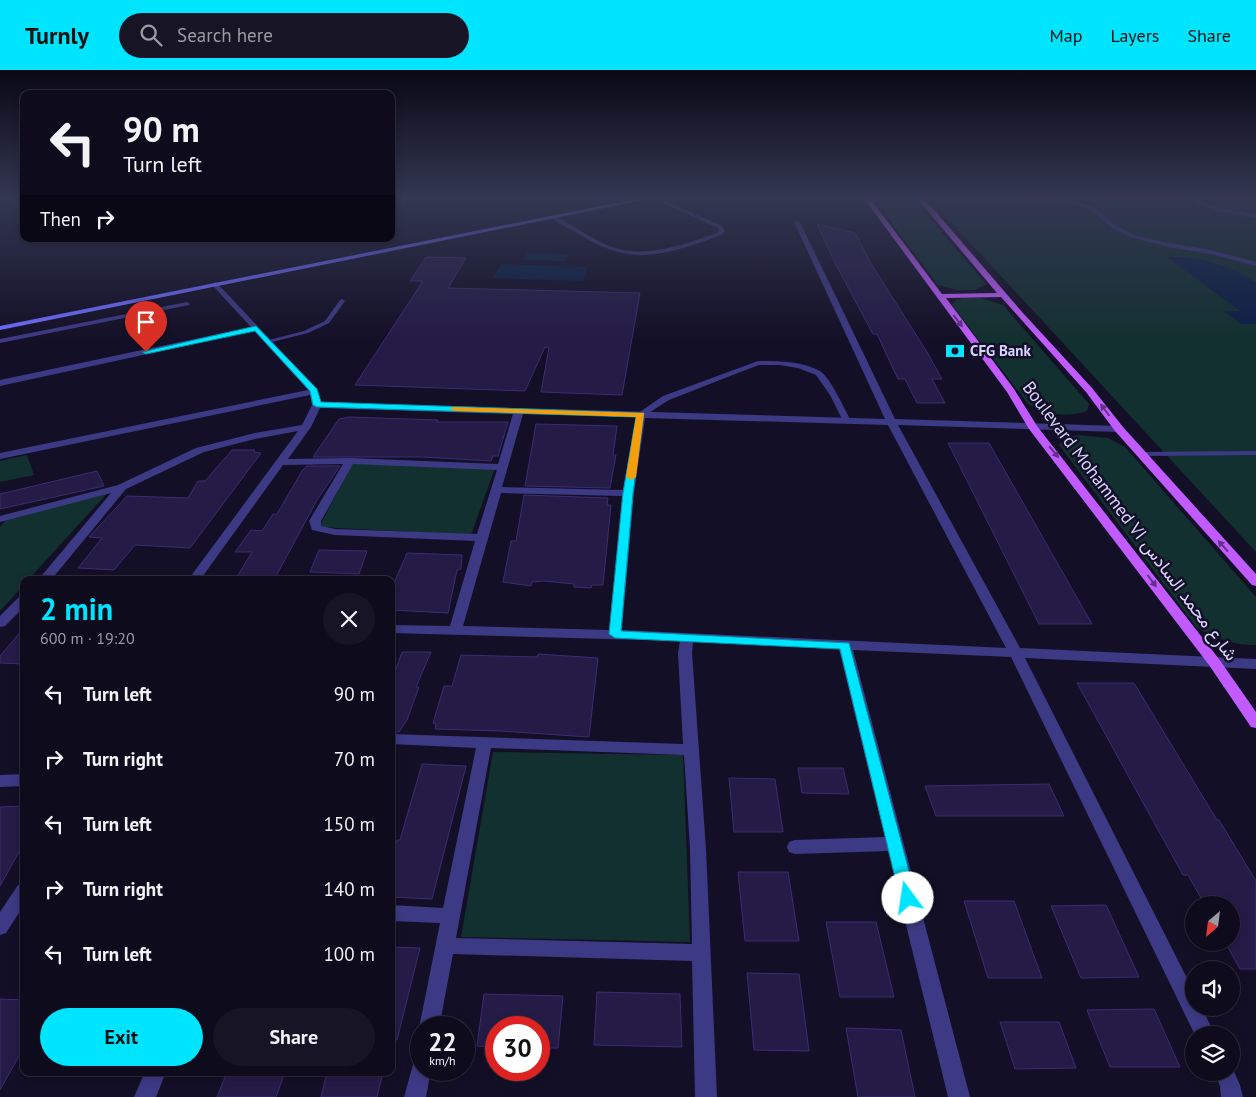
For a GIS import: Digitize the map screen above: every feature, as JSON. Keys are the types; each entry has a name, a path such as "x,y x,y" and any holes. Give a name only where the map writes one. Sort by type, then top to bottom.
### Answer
{"main road":[{"path":"2,327 416,245"},
{"name":"Boulevard Mohammed VI شارع محمد السادس","path":"901,245 1011,390 1033,427 1214,662 1256,723"},
{"path":"960,245 1003,295 1090,390 1118,429 1256,582"},
{"path":"939,296 1003,295"}],"street":[{"path":"807,245 891,422 1015,652 1201,1026"},
{"path":"1175,245 1256,264"},
{"path":"197,576 306,427 317,405 314,391 216,284"},
{"path":"0,383 256,328"},
{"path":"0,456 314,391"},
{"path":"317,405 1118,429"},
{"path":"455,632 519,411"},
{"path":"615,634 628,493 641,414"},
{"path":"2,522 122,487 200,450 255,436 306,427"},
{"path":"279,462 350,461 503,466"},
{"path":"350,461 315,521 316,528 323,531 348,533 481,538"},
{"path":"47,576 122,487"},
{"path":"496,490 628,493"},
{"path":"0,623 20,604"},
{"path":"395,629 615,634 1256,664"},
{"path":"687,638 685,652 698,850 706,1097"},
{"path":"845,646 959,1097"},
{"path":"395,739 690,750"},
{"path":"431,1016 484,743"},
{"path":"0,781 20,780"},
{"path":"795,847 894,844"},
{"path":"0,927 20,896"},
{"path":"395,913 451,916"},
{"path":"445,946 702,953"},
{"path":"145,1097 154,1076"},
{"path":"416,1097 419,1081"},
{"path":"1228,1081 1232,1097"}],"lane":[{"path":"605,245 630,252 644,252 683,245"},
{"path":"142,300 152,311"},
{"path":"268,341 306,332 326,322 342,300"},
{"path":"0,342 187,304"},
{"path":"2,327 13,339"},
{"path":"641,414 666,398 740,368 758,363 779,363 798,366 819,373 834,395 847,421"},
{"path":"1141,454 1256,453"}],"green space":[{"path":"908,245 952,245 986,284 975,290 957,290 938,285"},
{"path":"972,245 1256,245 1256,552"},
{"path":"981,298 1003,305 1089,404 1087,411 1064,415 1042,411 1028,404 952,305 956,300"},
{"path":"1077,435 1108,438 1125,447 1256,597 1256,645 1233,643 1197,628 1059,445 1066,438"},
{"path":"27,455 34,475 0,482 0,461"},
{"path":"353,463 495,468 471,535 319,527"},
{"path":"111,489 32,576 20,576 20,589 0,611 0,527 9,516"},
{"path":"493,752 683,755 690,942 461,937"}],"water":[{"path":"526,253 569,254 566,261 523,260"},
{"path":"1167,257 1191,258 1214,263 1236,271 1256,283 1256,324 1241,324 1224,311 1240,311"},
{"path":"501,264 587,267 583,281 493,278"}],"building":[{"path":"827,245 861,245 942,379 932,379 945,403 917,403 905,379 898,379 877,334 873,334"},
{"path":"426,257 466,258 448,288 640,293 622,395 541,392 549,348 545,347 525,391 355,385 423,281 410,281"},
{"path":"349,417 438,420 437,422 508,422 498,456 493,456 491,461 423,457 313,457 339,419"},
{"path":"536,424 617,426 613,455 616,455 610,488 525,486"},
{"path":"948,443 989,443 1092,624 1039,624"},
{"path":"232,450 255,450 254,452 261,453 190,548 135,545 114,570 78,568 102,538 89,537 127,496 188,498 198,481 205,481"},
{"path":"307,466 340,466 317,500 276,576 237,576 252,552 235,552 251,530 262,531 273,514 277,514 302,471"},
{"path":"97,471 104,486 0,509 0,494"},
{"path":"524,495 608,498 607,505 611,505 603,585 592,585 591,588 574,587 574,584 544,581 532,582 531,586 503,582 511,541 516,541"},
{"path":"319,550 367,551 359,574 310,572"},
{"path":"407,553 462,555 461,569 457,570 448,613 395,610 395,581"},
{"path":"20,633 20,664 0,663 0,656"},
{"path":"402,652 431,652 416,687 419,687 407,720 399,732 395,732 395,672"},
{"path":"538,654 598,658 589,737 435,729 436,724 433,723 444,686 452,686 461,655 537,657"},
{"path":"1077,683 1134,683 1256,881 1256,969 1240,969 1240,961 1236,961 1230,951 1240,951 1240,896 1200,896 1188,875 1183,875"},
{"path":"422,764 466,766 432,899 395,897 395,847 397,840 400,840"},
{"path":"798,768 843,768 849,794 802,793"},
{"path":"729,778 775,779 783,832 734,832"},
{"path":"1049,784 1064,816 936,816 925,786"},
{"path":"20,806 20,850 0,886 0,807"},
{"path":"738,872 788,872 799,941 745,941"},
{"path":"964,901 1014,901 1042,978 988,978"},
{"path":"1106,905 1139,977 1081,978 1051,906"},
{"path":"826,922 876,922 894,997 840,997"},
{"path":"395,947 420,948 397,1040 395,1040"},
{"path":"747,973 799,974 809,1051 754,1050"},
{"path":"597,992 680,994 682,1047 594,1045"},
{"path":"484,994 563,996 558,1048 550,1048 550,1016 485,1016 485,1046 477,1046"},
{"path":"0,999 20,1000 20,1054 0,1090"},
{"path":"1154,1009 1180,1067 1110,1067 1087,1010"},
{"path":"1000,1022 1059,1022 1076,1068 1015,1069"},
{"path":"846,1028 901,1030 915,1097 858,1097"},
{"path":"225,1076 284,1076 276,1097 217,1097"},
{"path":"326,1076 382,1076 377,1097 321,1097"}],"slow traffic":[{"path":"455,409 641,414 631,477"}],"place":[{"name":"CFG Bank","path":"955,351"}],"route":[{"path":"146,352 256,328 314,391 317,405 641,414 628,493 615,634 845,646 908,898"}]}
